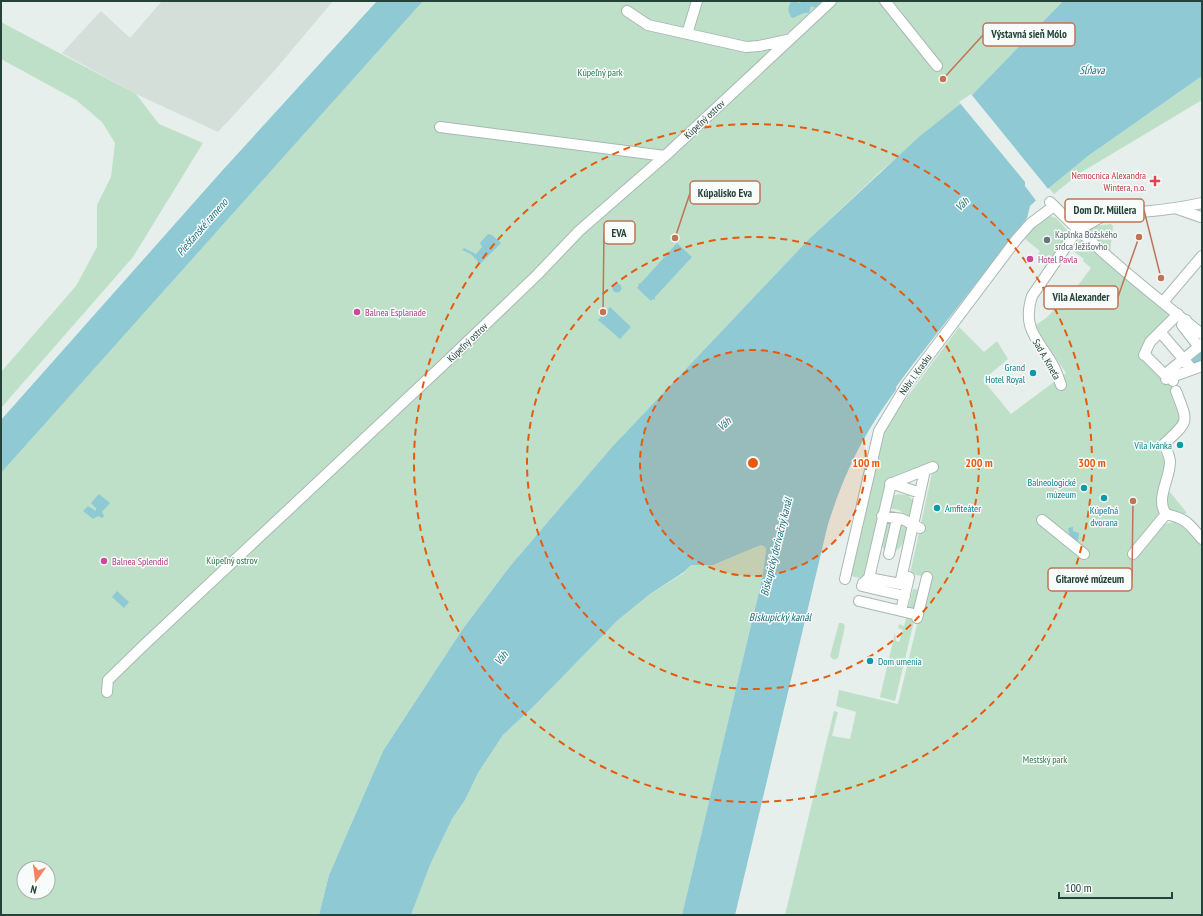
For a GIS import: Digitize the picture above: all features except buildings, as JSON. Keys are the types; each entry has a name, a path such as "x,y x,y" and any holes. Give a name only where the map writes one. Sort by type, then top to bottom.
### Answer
{"street":[{"path":"687,34 697,1"},
{"name":"Kúpeľný ostrov","path":"107,692 108,680 144,645 539,272 579,231 665,156 831,1"},
{"path":"885,1 935,63"},
{"path":"627,11 648,25 746,47 789,40"},
{"path":"440,127 665,156"},
{"path":"1078,224 1087,225 1103,216 1175,208 1201,203 1201,218 1175,208"},
{"name":"Nábr. I. Krasku","path":"844,579 879,431 906,386 1016,240 1030,224 1052,204 1065,217 1078,224"},
{"path":"1078,224 1112,261 1163,302 1189,326 1200,346 1184,359 1170,379"},
{"name":"Sad A. Kmeťa","path":"1061,385 1054,367 1034,339 1029,324 1028,309 1032,296 1078,224"},
{"path":"1163,302 1179,277 1200,256"},
{"path":"1166,514 1161,503 1169,476 1170,460 1164,444 1184,426 1186,421 1170,379 1147,358 1145,354 1150,342 1158,333 1189,326"},
{"path":"1158,333 1192,369"},
{"path":"1170,379 1202,366"},
{"path":"889,484 929,469 920,493 912,548 906,558 902,611"},
{"path":"889,484 920,493"},
{"path":"859,601 918,616 926,584 865,582 875,550 878,530 889,484"},
{"path":"1166,514 1187,521 1202,539"},
{"path":"1133,554 1166,514"},
{"path":"882,516 897,519 916,527"},
{"path":"889,554 897,519"},
{"path":"1042,520 1084,554"},
{"path":"875,550 906,558"}],"shaded area":[{"path":"162,1 333,1 275,70 218,132 136,94 62,53 101,11 130,38"}],"green space":[{"name":"Kúpeľný ostrov","path":"423,1 1063,1 973,94 881,171 809,239 612,447 511,565 462,630 383,751 329,875 319,915 1,915 1,473"},
{"path":"1,22 136,94 159,124 203,143 133,257 1,408 1,372 76,286 97,247 97,205 111,177 115,143 102,122 76,100 1,59"},
{"path":"1202,76 1202,100 1080,173 1054,194 1049,188 1088,156"},
{"path":"1046,215 1056,218 1070,233 1048,262 1038,254 1040,251 1025,239 1041,218"},
{"path":"1111,224 1113,226 1110,253 1087,232 1095,226"},
{"name":"Mestský park","path":"1080,239 1171,314 1141,347 1145,359 1170,381 1174,392 1171,394 1180,419 1177,428 1157,445 1166,463 1159,491 1158,519 1164,524 1175,522 1184,523 1202,545 1202,915 785,915 834,711 838,712 832,736 850,739 856,712 836,706 839,690 898,704 925,591 927,577 910,574 933,468 886,485 866,579 845,575 882,431 959,327 984,352 997,341 1008,359 983,380 1011,414 1066,373 1040,335 1036,325 1046,318 1066,298 1070,300 1073,297 1076,299 1081,292 1076,288 1091,268 1083,261 1084,259 1073,251"},
{"path":"1170,492 1187,513 1180,515 1168,508 1165,496"},
{"path":"898,494 908,495 914,502 911,516 907,516 899,510 888,508 891,497"},
{"path":"893,519 885,551 881,544 886,520"},
{"path":"898,523 907,525 907,529 902,544 894,552"},
{"path":"761,545 765,547 766,550 762,579 682,915 411,915 430,865 452,819 465,800 478,773 503,735 532,708 618,620 650,594 684,573 691,565 713,565"},
{"path":"913,589 922,590 917,612 908,610"},
{"path":"907,615 915,617 895,701 880,697 895,633 896,641 899,642 903,630 898,628 899,624 904,626"},
{"path":"839,623 843,623 845,626 838,658 834,660 830,656"}],"water":[{"name":"Piešťanské rameno","path":"377,1 423,1 1,473 1,420 221,172"},
{"path":"792,1 800,3 802,1 822,1 816,8 811,6 809,13 804,13 793,18 791,17 788,9"},
{"path":"1063,1 1202,1 1202,76 1088,156 1049,188 1030,206 1027,218 910,368 896,387 896,390 864,438 848,470 828,524 735,915 682,915 762,579 766,550 765,547 761,545 713,565 691,565 684,572 650,594 618,620 532,708 503,735 478,773 465,800 452,819 430,865 411,915 319,915 329,875 383,751 462,630 511,565 612,447 809,239 920,136 973,94"},
{"path":"488,234 492,235 501,243 480,264 471,254 462,250 464,248 476,254 482,247 480,243"},
{"path":"677,243 692,257 655,297 655,300 653,299 651,301 637,288 639,285 638,284 641,283"},
{"path":"617,283 622,288 617,293 612,288"},
{"path":"610,307 631,327 620,339 598,320"},
{"path":"1202,348 1202,362 1191,366 1186,360"},
{"path":"99,494 110,503 102,512 104,516 102,518 98,516 93,519 83,511 88,506 96,511 96,508 91,503"},
{"path":"1073,527 1073,531 1079,533 1078,541 1070,537 1068,528"},
{"path":"117,591 129,602 124,608 112,597"}],"pier":[{"path":"971,94 1049,190 1037,202 1025,186 1025,182 959,102"}],"place":[{"name":"Výstavná sieň Mólo","path":"943,79"},
{"name":"Nemocnica Alexandra Wintera, n.o.","path":"1155,181"},
{"name":"Vila Alexander","path":"1139,237"},
{"name":"Kúpalisko Eva","path":"675,238"},
{"name":"Kaplnka Božského srdca Ježišovho","path":"1047,240"},
{"name":"Hotel Pavla","path":"1030,259"},
{"name":"Dom Dr. Müllera","path":"1161,278"},
{"name":"Balnea Esplanade","path":"357,312"},
{"name":"EVA","path":"603,312"},
{"name":"Grand Hotel Royal","path":"1033,373"},
{"name":"Vila Ivánka","path":"1180,445"},
{"name":"Balneologické múzeum","path":"1084,488"},
{"name":"Kúpeľná dvorana","path":"1104,498"},
{"name":"Gitarové múzeum","path":"1133,501"},
{"name":"Amfiteáter","path":"937,508"},
{"name":"Balnea Splendid","path":"104,561"},
{"name":"Dom umenia","path":"870,661"}],"water label":[{"name":"Sĺňava","path":"1092,70"},
{"name":"Váh","path":"962,204"},
{"name":"Váh","path":"724,424"},
{"name":"Biskupický derivačný kanál","path":"776,547"},
{"name":"Biskupický kanál","path":"780,617"},
{"name":"Váh","path":"501,658"}],"park label":[{"name":"Kúpeľný park","path":"600,72"}]}
